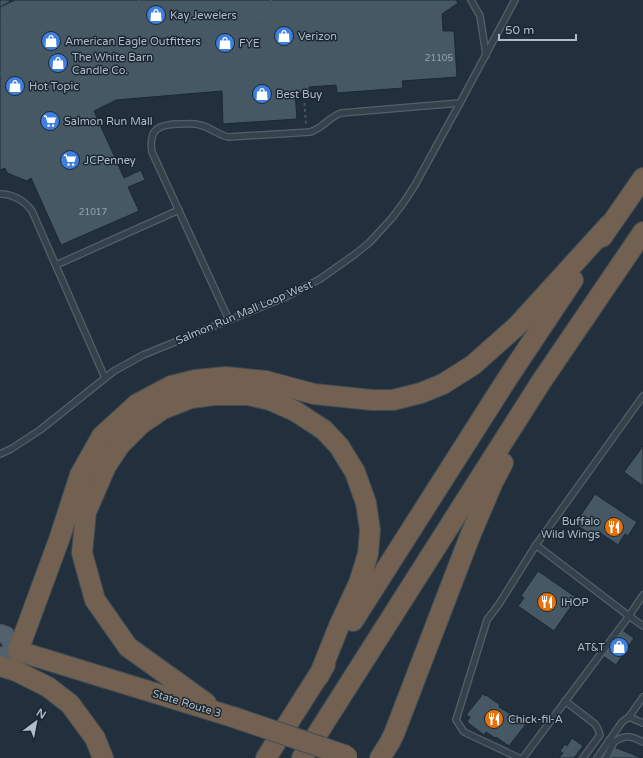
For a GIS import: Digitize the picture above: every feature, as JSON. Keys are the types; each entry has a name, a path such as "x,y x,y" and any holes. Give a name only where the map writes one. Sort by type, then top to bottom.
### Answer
{"highway":[{"path":"266,758 507,379 609,225 643,179"},
{"path":"9,653 60,538 80,475 102,436 137,404 171,386 194,380 226,377 266,381 314,394 372,400 393,400 421,392 442,384 473,365 518,325 609,225"},
{"path":"302,758 541,382 643,232"},
{"path":"380,758 394,734 493,482 526,421 628,253"},
{"path":"226,715 128,647 95,600 82,553 86,512 106,466 120,445 141,424 163,409 191,398 214,395 248,395 270,400 295,411 324,430 339,446 355,472 366,503 370,530 368,554 359,583 339,626 319,676"},
{"name":"State Route 3","path":"9,653 226,715 351,757"},
{"path":"0,666 16,671 48,687 70,704 95,738 103,758"}],"main road":[{"path":"0,633 6,635 9,653"}],"lane":[{"path":"471,0 480,16 486,56"},
{"name":"Salmon Run Mall Loop West","path":"0,454 11,449 40,430 114,371 143,354 286,297 320,279 369,243 392,218 415,185 515,0"},
{"path":"229,320 152,152 151,138 160,127 172,124 198,124 228,136 306,132 316,130 330,118 341,113 460,104"},
{"path":"0,194 17,198 29,207 34,214 105,378"},
{"path":"56,265 179,210"},
{"path":"519,758 464,732 456,720 487,620 499,604 536,545 643,396"},
{"path":"536,545 643,626"},
{"path":"523,758 643,595"},
{"path":"606,758 612,741 622,722 629,717 643,697"},
{"path":"565,701 590,720 598,729 600,735 583,758"},
{"path":"629,717 643,723"},
{"path":"597,758 612,741 622,737 633,737 643,742"}],"path":[{"path":"139,0 141,29"},
{"path":"271,0 272,22"},
{"path":"2,6 28,63 44,108"},
{"path":"0,74 104,31 272,22 299,22 306,132"}],"building":[{"path":"0,0 9,0 10,2 0,7"},
{"name":"Salmon Run Mall","path":"15,0 456,0 458,3 442,14 443,31 454,31 457,77 402,81 403,88 337,93 336,85 309,87 310,91 295,93 297,119 223,124 222,91 116,100 94,111 124,178 141,170 145,180 128,187 139,211 61,245 31,178 27,181 7,173 5,168 0,170 0,7"},
{"path":"643,446 643,486 624,472"},
{"path":"595,494 637,522 628,536 625,534 618,545 599,532 595,537 575,524"},
{"name":"IHOP","path":"538,571 577,598 554,631 518,606 524,598 521,596"},
{"name":"AT&T","path":"622,630 634,638 616,665 603,656"},
{"name":"Chick-fil-A","path":"483,694 500,705 499,707 512,715 513,714 526,724 509,746 486,732 484,735 467,722 470,717 466,715"},
{"path":"572,738 583,746 574,758 559,758 563,753 560,751 565,744 567,746"},
{"path":"614,747 642,758 610,758"}],"place":[{"name":"Kay Jewelers","path":"156,15"},
{"name":"Verizon","path":"284,36"},
{"name":"American Eagle Outfitters","path":"51,41"},
{"name":"FYE","path":"225,43"},
{"name":"The White Barn Candle Co.","path":"58,63"},
{"name":"Hot Topic","path":"15,86"},
{"name":"Best Buy","path":"262,94"},
{"name":"Salmon Run Mall","path":"50,121"},
{"name":"JCPenney","path":"70,160"},
{"name":"Buffalo Wild Wings","path":"614,527"},
{"name":"IHOP","path":"547,602"},
{"name":"AT&T","path":"619,647"},
{"name":"Chick-fil-A","path":"494,719"}]}
